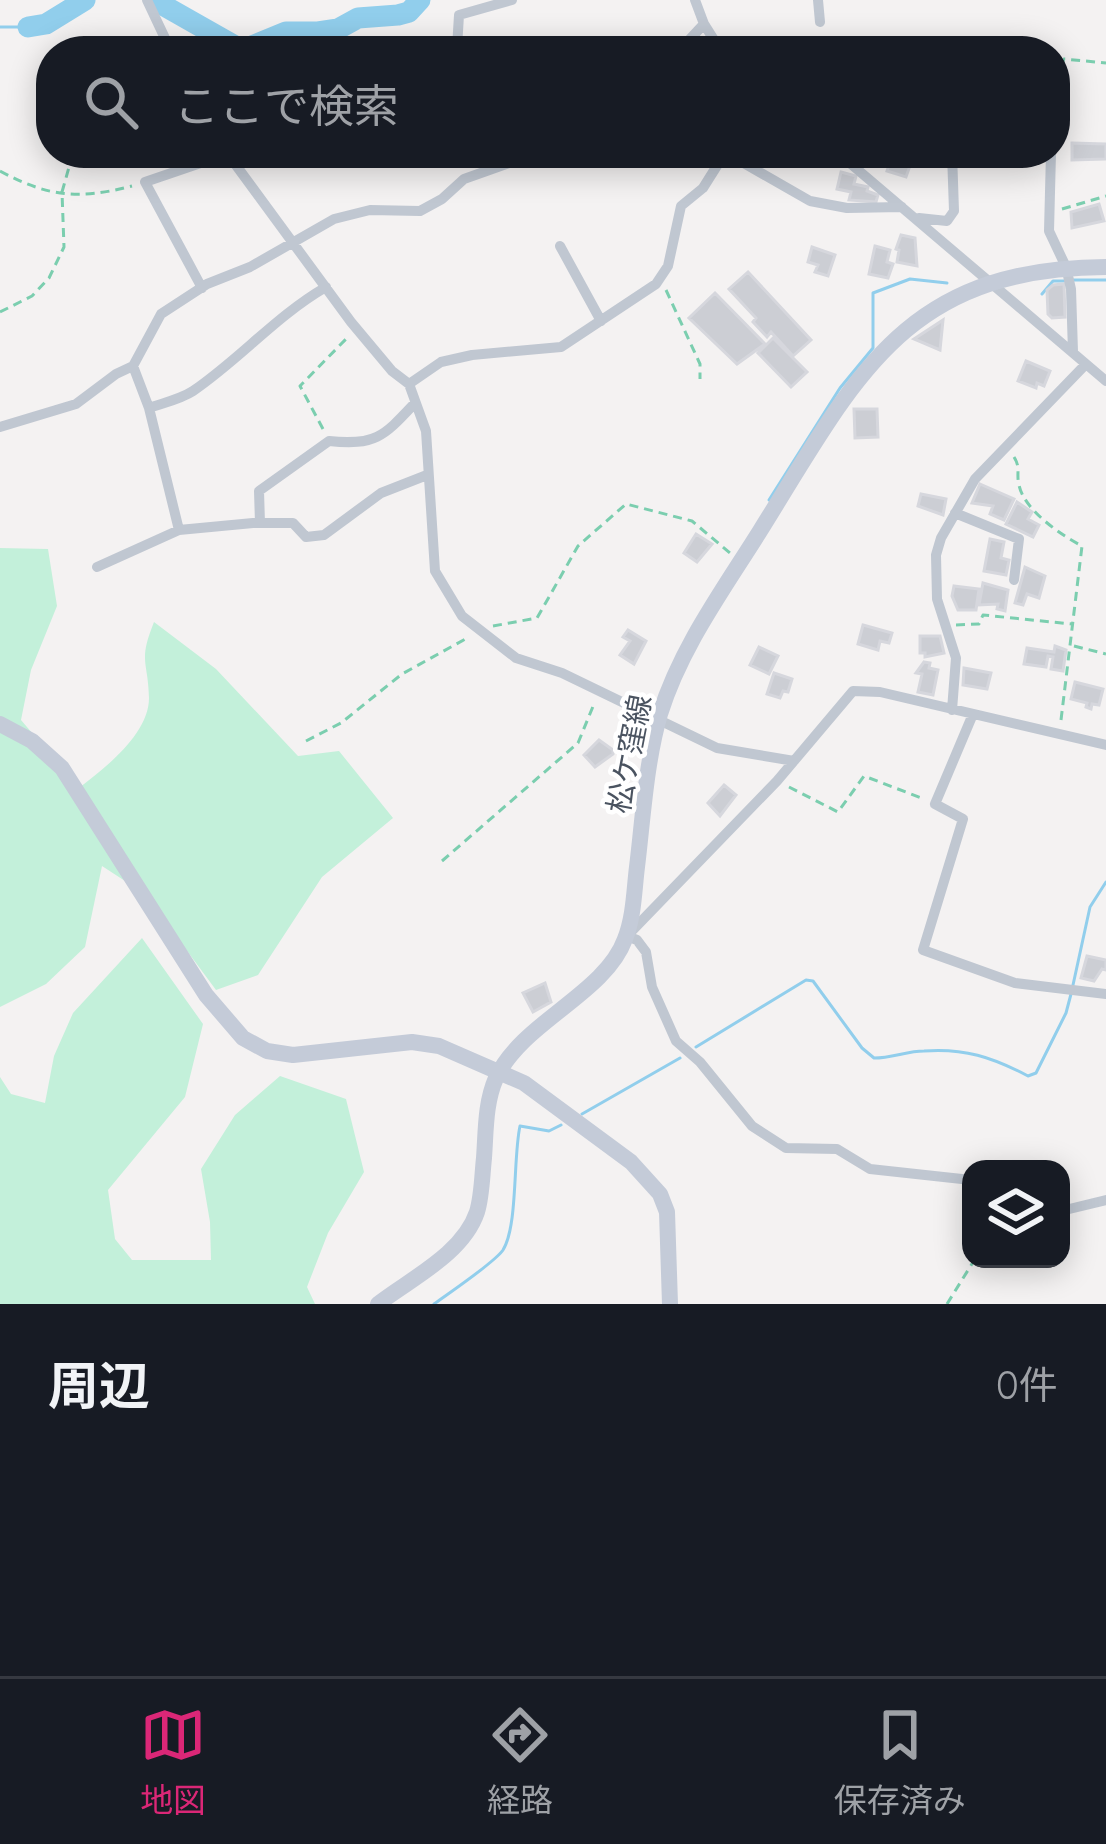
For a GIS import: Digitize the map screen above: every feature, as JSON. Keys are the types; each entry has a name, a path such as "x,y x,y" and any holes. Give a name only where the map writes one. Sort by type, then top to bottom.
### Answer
{"street":[{"path":"458,36 459,15 512,0"},
{"path":"695,0 712,36"},
{"path":"818,0 820,22"},
{"path":"147,1 164,36"},
{"path":"693,36 704,24"},
{"path":"185,168 145,182 202,288"},
{"path":"238,168 357,328 392,371 409,384 426,431 435,571 446,593 478,632 516,658 562,673 717,748 794,761"},
{"path":"0,427 76,404 133,367 160,314 202,288 344,216 370,210 420,211 442,200 464,179 489,168"},
{"path":"409,384 441,362 561,347 656,284 668,266 681,206 703,188 716,168"},
{"path":"752,168 810,201 847,208 902,207"},
{"path":"856,168 1106,381"},
{"path":"916,218 947,221 954,211 953,168"},
{"path":"1052,168 1049,231 1068,278 1073,352"},
{"path":"560,246 601,321"},
{"name":"松ケ窪線","path":"627,936 659,718 678,664 850,388 878,353 956,296 993,283 1068,278 1106,267"},
{"path":"149,408 190,393 246,350 270,324 326,287"},
{"path":"952,710 956,658 943,625 936,554 975,479 1086,364"},
{"path":"133,367 149,408 178,530"},
{"path":"260,523 260,491 329,441 358,444 383,436 415,403"},
{"path":"97,567 178,530 293,524 306,537 324,535 381,493 428,475"},
{"path":"955,513 1019,539 1014,580"},
{"path":"378,1304 423,1272 470,1226 480,1194 489,1096 499,1072 552,1015 611,964 627,936 777,781 853,692 880,692 1106,745"},
{"path":"973,714 935,804 963,819 923,950 1015,983 1106,994"},
{"path":"0,724 32,741 62,768 206,995 243,1038 267,1051 293,1055 412,1042 439,1046 524,1083 631,1162 660,1193 667,1212 670,1304"},
{"path":"627,936 646,952 652,987 676,1041 700,1062 752,1126 786,1148 837,1149 870,1169 962,1179"},
{"path":"1070,1209 1106,1200"}],"path":[{"path":"1070,60 1106,63"},
{"path":"0,312 32,296 49,278 64,247 62,192 69,168"},
{"path":"0,171 33,188 93,196 145,182"},
{"path":"1053,212 1106,196"},
{"path":"661,277 700,364 700,380"},
{"path":"329,441 300,386 357,328"},
{"path":"1007,445 1020,466 1023,493 1052,530 1082,545 1059,732"},
{"path":"306,740 341,723 402,674 439,658 478,632 537,618 578,546 626,504 692,521 740,562"},
{"path":"943,625 979,624 982,615 1072,624"},
{"path":"1072,645 1106,654"},
{"path":"442,861 578,742 600,692"},
{"path":"777,781 838,812 864,776 935,804"},
{"path":"947,1304 969,1268"}],"green space":[{"path":"0,548 48,549 57,606 31,670 21,720 79,788 124,749 142,724 149,698 145,654 154,622 216,669 298,756 339,751 393,818 322,877 258,975 216,990 145,894 102,866 85,947 46,984 0,1007"},
{"path":"142,938 203,1024 185,1097 108,1190 115,1239 132,1260 211,1260 201,1169 235,1115 280,1076 346,1099 364,1172 328,1233 307,1287 315,1304 0,1304 0,1077 11,1094 45,1103 54,1056 73,1013"}],"building":[{"path":"1072,143 1106,144 1106,159 1072,160"},
{"path":"888,168 909,168 906,177"},
{"path":"841,172 856,176 854,184 878,195 876,202 849,200 851,192 837,189"},
{"path":"1099,204 1104,221 1072,228 1071,212"},
{"path":"901,235 915,238 917,266 897,262"},
{"path":"875,246 890,250 887,262 893,264 888,278 869,274"},
{"path":"812,247 835,255 828,276 815,272 818,265 808,262"},
{"path":"748,272 811,340 793,356 771,332 767,337 729,289"},
{"path":"1064,284 1065,317 1052,318 1047,290"},
{"path":"715,293 765,344 737,364 689,318"},
{"path":"943,320 940,350 914,339"},
{"path":"773,338 807,372 791,387 758,353"},
{"path":"1026,361 1050,371 1044,386 1018,381"},
{"path":"854,409 877,409 878,437 855,438"},
{"path":"980,484 1014,499 1004,520 990,514 993,506 972,503"},
{"path":"921,494 946,499 943,515 918,506"},
{"path":"1017,502 1032,512 1028,519 1039,525 1033,537 1006,524"},
{"path":"696,534 712,544 697,562 684,553"},
{"path":"990,539 1004,542 1001,558 1009,560 1006,575 984,571"},
{"path":"1025,567 1045,576 1039,598 1027,594 1023,605 1015,603"},
{"path":"983,583 1008,590 1005,611 997,609 998,604 979,605"},
{"path":"954,586 979,589 976,610 958,610 952,596"},
{"path":"863,625 892,633 889,643 880,641 878,650 858,644"},
{"path":"628,630 646,641 634,664 620,655 630,641 623,637"},
{"path":"920,636 940,636 944,653 925,657 920,653"},
{"path":"1055,646 1066,650 1063,671 1051,669 1053,657 1048,656 1046,667 1024,664 1027,648 1054,652"},
{"path":"759,647 778,656 769,674 750,665"},
{"path":"924,662 938,670 933,695 918,692 922,674 916,673"},
{"path":"964,668 991,673 987,689 963,685"},
{"path":"774,673 792,679 780,698 767,694"},
{"path":"1075,682 1103,689 1099,705 1092,704 1091,709 1071,699"},
{"path":"599,740 613,754 595,767 584,755"},
{"path":"724,785 736,795 720,816 708,803"},
{"path":"1087,956 1106,960 1106,970 1094,981 1081,978"},
{"path":"545,983 551,1002 533,1012 523,993"}],"waterway":[{"path":"28,27 46,24 85,0"},
{"path":"154,0 217,36"},
{"path":"276,36 338,29 358,18 398,15 409,12 420,0"},
{"path":"0,27 28,27"},
{"path":"769,500 840,388 873,348 873,293 910,279 947,283"},
{"path":"1073,280 1106,280"},
{"path":"1042,294 1053,281 1064,281"},
{"path":"1073,985 1090,907 1106,882"},
{"path":"696,1047 806,980 813,981 874,1058 952,1051 990,1059 1028,1076 1036,1073 1071,994"},
{"path":"582,1114 680,1058"},
{"path":"434,1304 503,1250 511,1225 520,1126 549,1131 561,1125"}]}
